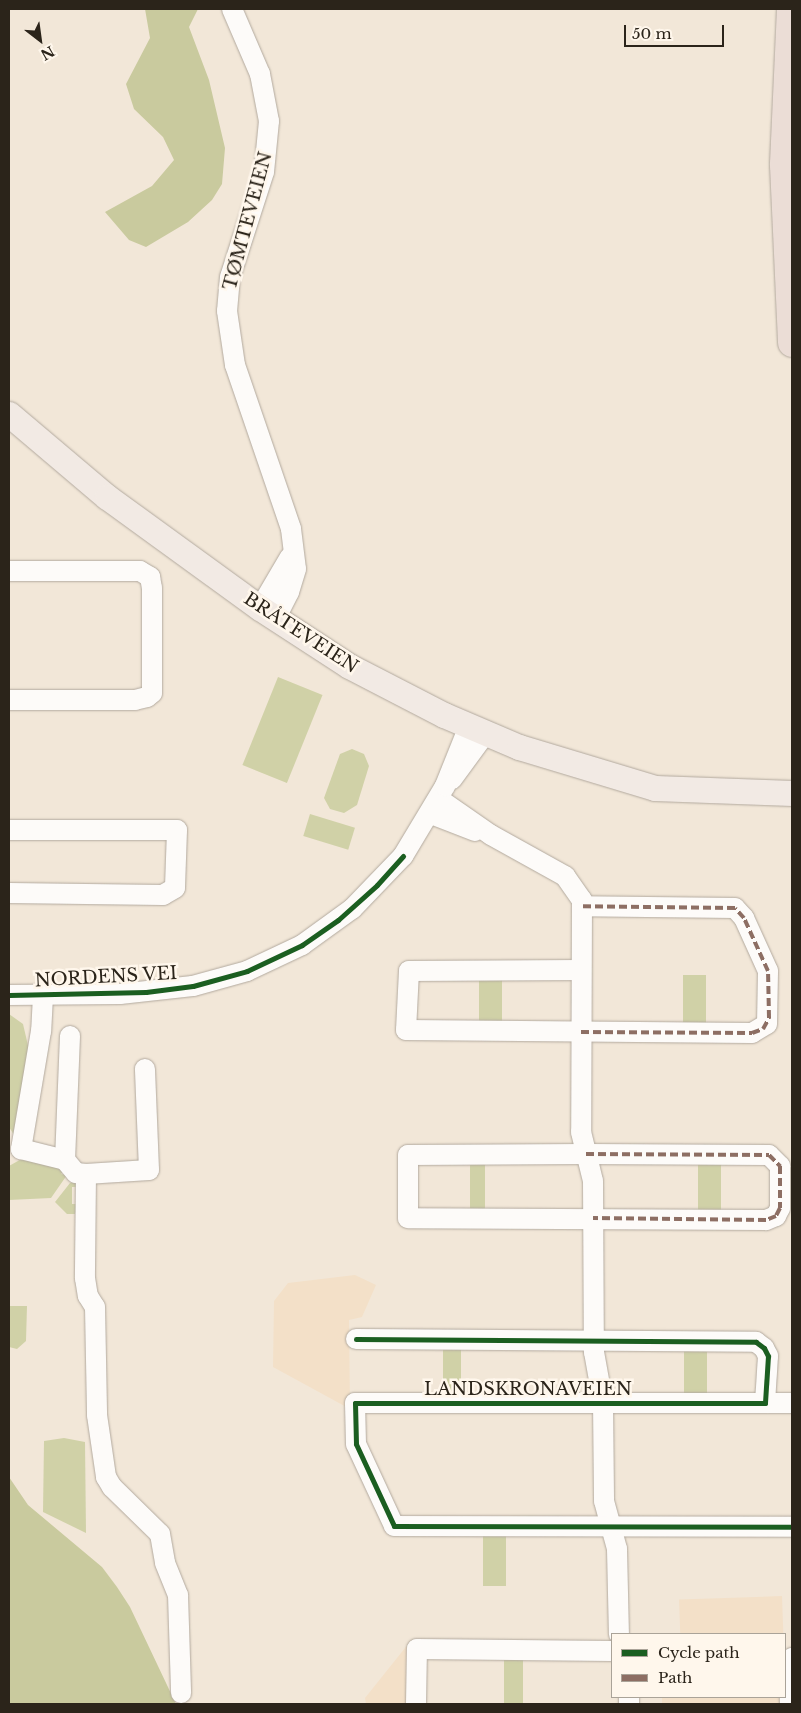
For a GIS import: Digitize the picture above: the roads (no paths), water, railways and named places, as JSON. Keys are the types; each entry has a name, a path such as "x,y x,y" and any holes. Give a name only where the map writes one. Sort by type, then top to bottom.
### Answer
{"highway":[{"path":"791,9 784,165 792,343"}],"main road":[{"name":"BRÅTEVEIEN","path":"9,414 132,517 268,613 371,678 477,730 563,761 634,780 655,788 792,793"}],"street":[{"name":"TØMTEVEIEN","path":"232,9 260,74 269,121 260,189 230,277 229,338 239,379 286,507 293,550 268,613"},
{"path":"9,570 140,571 150,576 152,588 152,693 147,697 135,700 9,700"},
{"name":"NORDENS VEI","path":"9,995 120,994 193,986 247,971 308,941 352,909 402,856 438,800 477,730"},
{"name":"LANDSKRONAVEIEN","path":"438,800 490,835 565,876 576,888 582,906 580,970 581,1132 593,1181 594,1339 603,1402 604,1501 617,1549 619,1633"},
{"path":"9,830 177,830 175,888 163,894 9,893"},
{"path":"580,970 409,970 406,1030 752,1033 763,1029 768,1018 768,971 744,918 735,908 582,906"},
{"path":"43,996 41,1031 21,1148 65,1160 76,1173 148,1170 146,1070"},
{"path":"65,1160 70,1036"},
{"path":"586,1154 769,1155 780,1166 780,1208 776,1216 766,1220 408,1218 408,1155 586,1154"},
{"path":"86,1174 85,1278 88,1296 96,1307 97,1415 106,1477 112,1487 160,1534 165,1563 178,1595 181,1693"},
{"path":"356,1339 594,1339 756,1342 764,1348 768,1356 765,1403"},
{"name":"LANDSKRONAVEIEN","path":"792,1403 355,1402 354,1427 362,1460 394,1526 792,1527"},
{"path":"416,1704 417,1649 611,1651"},
{"path":"790,1704 789,1660 792,1658"}]}
